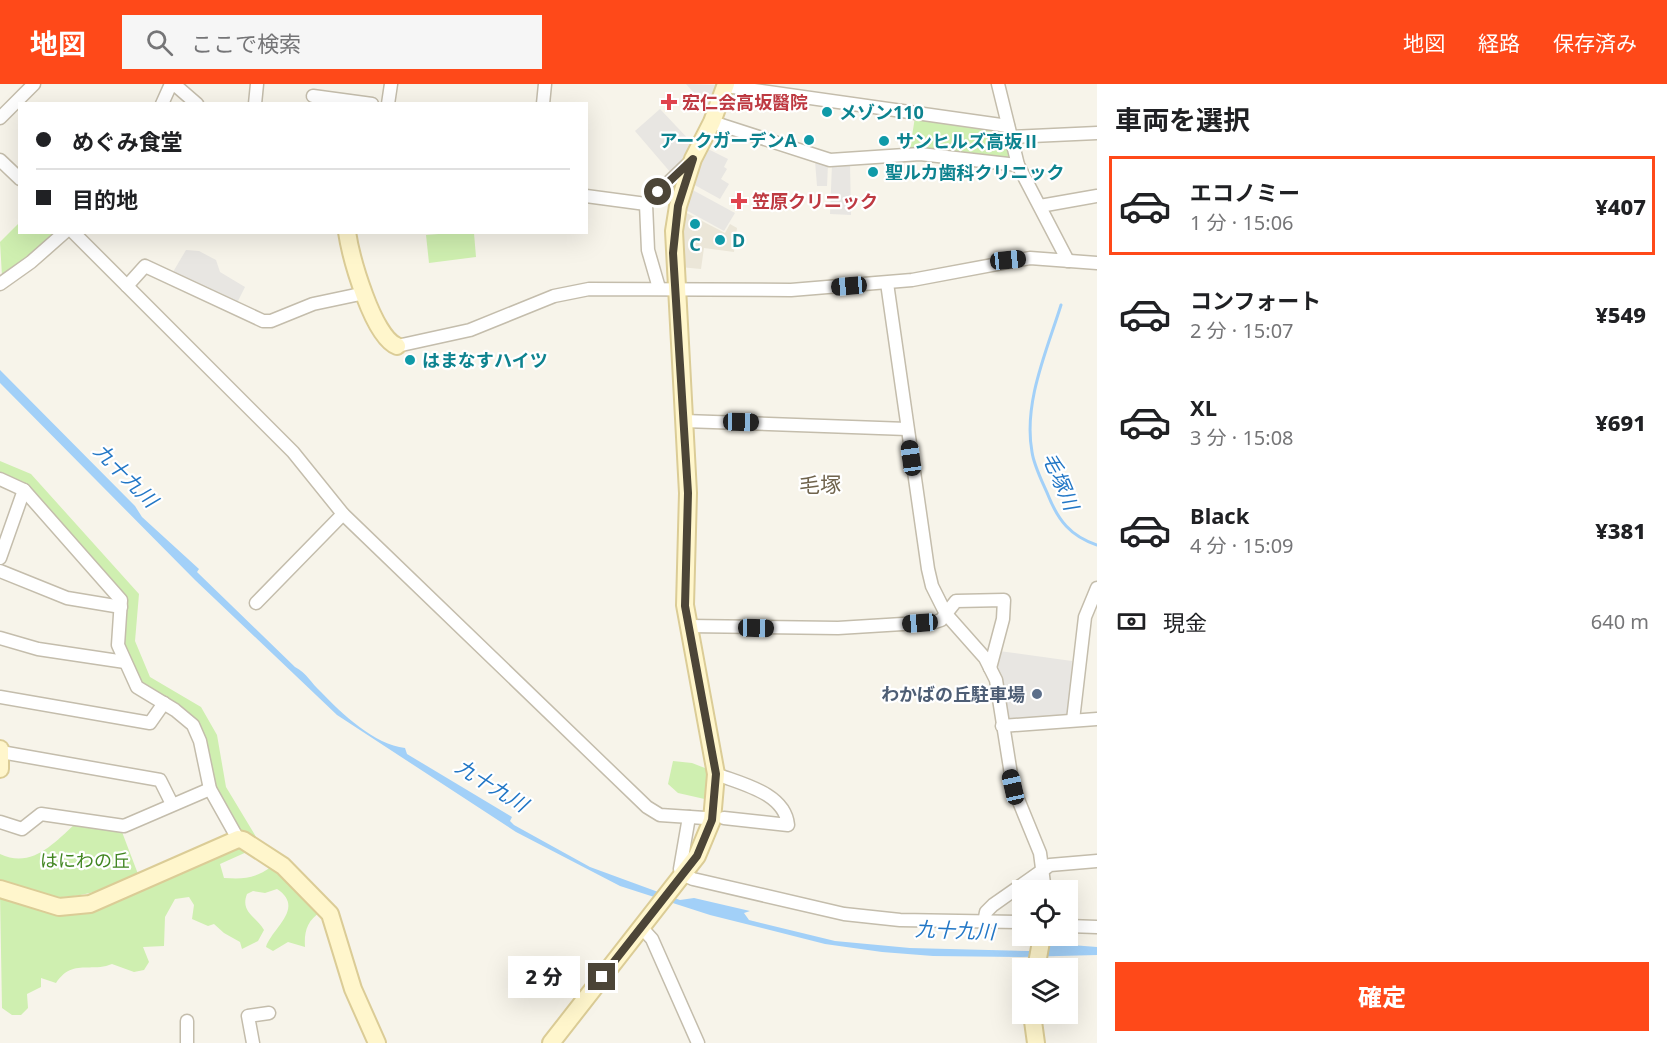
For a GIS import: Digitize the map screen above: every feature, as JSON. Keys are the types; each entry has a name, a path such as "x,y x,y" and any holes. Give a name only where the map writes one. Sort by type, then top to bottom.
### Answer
{"street":[{"path":"0,118 34,84"},
{"path":"163,102 173,84 195,102"},
{"path":"255,102 257,84"},
{"path":"388,102 391,84"},
{"path":"543,102 545,84"},
{"path":"998,84 1018,165 1068,261"},
{"path":"551,1043 697,856 710,827 715,807 716,774 688,626 684,575 688,493 674,231 678,206 693,159 712,122 726,85 1010,132 1097,133"},
{"path":"313,96 357,102"},
{"path":"712,122 830,160 920,154 1018,165"},
{"path":"659,288 648,250 646,204 693,159"},
{"path":"0,160 18,177"},
{"path":"588,196 646,204"},
{"path":"1040,206 1097,196"},
{"path":"0,284 31,262 63,234"},
{"path":"76,234 292,452 344,514 647,807 660,815 705,818"},
{"path":"347,234 354,265 384,338 397,346 470,330 571,291 659,288 791,290 887,283 1008,260 1047,257 1097,263"},
{"path":"127,285 145,266 263,321 271,321 323,301 365,293"},
{"path":"887,283 932,586 946,614 970,639 996,681 1013,787 1040,853 1044,880"},
{"path":"684,421 907,429"},
{"path":"0,479 24,490 94,566 121,600 118,645 137,687 164,703 193,725 200,741 210,789 238,839 283,866 328,911 353,989 377,1043"},
{"path":"0,558 24,490"},
{"path":"0,511 13,516"},
{"path":"256,603 344,514"},
{"path":"0,571 67,598 121,607"},
{"path":"1073,720 1084,617 1097,588"},
{"path":"688,626 858,627 935,622 946,614 956,601 963,599 1004,600 1003,619 990,668"},
{"path":"0,638 38,649 125,662"},
{"path":"0,697 150,723 164,703"},
{"path":"1002,726 1097,719"},
{"path":"0,769 0,751 160,780 171,804"},
{"path":"716,774 767,795 785,810 788,825 723,818"},
{"path":"0,822 22,829 41,814 124,826 210,789"},
{"path":"680,876 679,863 689,817"},
{"path":"0,889 59,907 90,904 238,839"},
{"path":"984,923 986,912 993,905 1050,865 1097,861"},
{"path":"680,876 844,914 900,920 1012,922"},
{"path":"1078,926 1097,927"},
{"path":"640,927 652,939 698,1043"},
{"path":"253,1043 248,1016 269,1013"},
{"path":"187,1021 187,1043"},
{"path":"1033,1024 1036,1043"}],"shaded area":[{"path":"686,84 718,85 709,110"},
{"path":"660,109 693,144 687,160 671,173 635,131"},
{"path":"708,149 728,159 724,167 727,169 721,179 729,184 720,199 691,183"},
{"path":"815,161 828,165 827,186 817,186"},
{"path":"850,163 851,215 830,214 832,164"},
{"path":"689,188 735,213 724,231 684,209"},
{"path":"683,211 725,233 730,224 737,228 734,252 704,248 701,269 680,267"},
{"path":"186,250 199,251 216,260 220,272 245,287 236,305 173,272"},
{"name":"わかばの丘駐車場","path":"999,651 1072,661 1069,717 1008,722 1003,685 996,667"}],"green space":[{"path":"915,117 1002,129 1011,156 1007,159 925,148 910,149"},
{"path":"18,224 18,234 57,234 42,249 2,276 0,242"},
{"path":"474,234 476,257 429,263 426,235"},
{"path":"0,461 31,474 139,594 135,641 150,677 201,707 217,735 226,787 261,845 240,832 216,792 205,738 193,716 141,685 123,643 127,597 24,482 0,473"},
{"path":"673,761 692,763 710,770 709,800 678,793 668,784"},
{"name":"はにわの丘","path":"74,825 122,832 138,874 97,891 70,897 41,895 0,879 0,854 11,858 32,856 50,846"},
{"path":"239,845 249,851 220,864 224,878 249,877 260,874 272,866 321,912 312,919 307,927 305,947 288,942 273,951 266,947 288,911 285,896 277,889 265,893 253,891 247,894 245,900 247,910 264,930 258,941 242,949 240,942 214,924 208,926 192,919 194,905 189,897 175,899 165,917 164,946 143,947 149,962 144,970 134,972 112,964 75,968 62,975 56,983 41,978 41,987 27,994 28,1008 21,1015 12,1015 2,1008 0,894 67,913"}],"water":[{"path":"0,370 135,506 142,517 199,569 197,572 348,718 382,741 405,748 407,754 512,817 510,821 514,825 590,867 680,900 694,898 750,911 744,913 749,920 835,941 910,948 1029,951 1040,946 1078,946 1097,947 1097,955 933,956 825,944 710,915 620,886 516,832 337,715 195,580 0,383"}],"waterway":[{"name":"毛塚川","path":"1061,305 1043,358 1034,396 1030,433 1032,452 1038,474 1061,519 1072,532 1097,545"}],"place":[{"name":"宏仁会高坂醫院","path":"669,102"},
{"name":"メゾン110","path":"827,112"},
{"name":"アークガーデンA","path":"809,140"},
{"name":"サンヒルズ高坂Ⅱ","path":"884,141"},
{"name":"聖ルカ歯科クリニック","path":"873,172"},
{"name":"笠原クリニック","path":"739,201"},
{"name":"C","path":"695,224"},
{"name":"D","path":"720,240"},
{"name":"はまなすハイツ","path":"410,360"},
{"name":"わかばの丘駐車場","path":"1037,694"}],"district":[{"name":"毛塚","path":"820,484"}],"route":[{"path":"602,977 697,856 708,833 715,807 715,764 703,712 685,606 684,575 688,493 677,288 673,253 678,206 693,159 658,192"}],"water label":[{"name":"九十九川","path":"126,475"},
{"name":"九十九川","path":"492,785"},
{"name":"九十九川","path":"955,930"}]}
